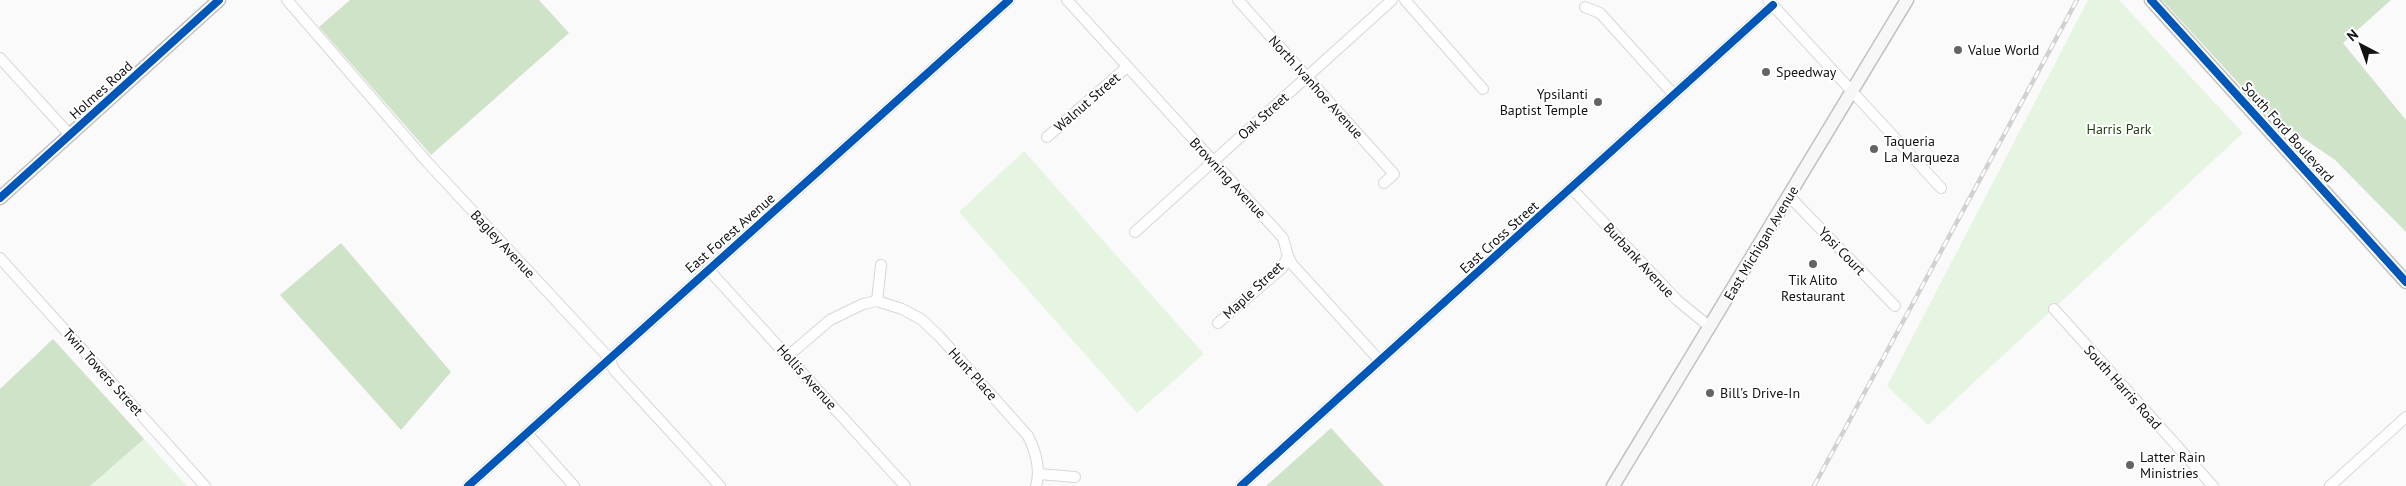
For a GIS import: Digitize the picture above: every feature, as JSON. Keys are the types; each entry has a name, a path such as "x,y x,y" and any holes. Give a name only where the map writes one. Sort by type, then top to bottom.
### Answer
{"main road":[{"name":"Holmes Road","path":"0,198 219,0"},
{"name":"East Michigan Avenue","path":"1613,486 1907,0"},
{"name":"South Ford Boulevard","path":"2151,0 2406,282"}],"street":[{"name":"Bagley Avenue","path":"287,0 435,170 609,358 614,370 720,486"},
{"name":"East Forest Avenue","path":"468,486 708,268 1009,0"},
{"name":"Browning Avenue","path":"1068,0 1282,238 1288,256 1380,361"},
{"name":"North Ivanhoe Avenue","path":"1238,0 1307,76 1398,171 1384,183"},
{"name":"Oak Street","path":"1135,232 1392,0"},
{"path":"1405,0 1483,89"},
{"path":"1771,3 1942,188"},
{"name":"East Cross Street","path":"1241,486 1572,189 1771,3"},
{"path":"1585,7 1600,14 1674,95"},
{"path":"0,58 70,135"},
{"name":"Walnut Street","path":"1048,137 1127,67"},
{"name":"Burbank Avenue","path":"1572,189 1677,300 1710,327"},
{"name":"Ypsi Court","path":"1789,196 1895,306"},
{"name":"Maple Street","path":"1218,323 1282,268 1288,256"},
{"name":"Twin Towers Street","path":"0,258 206,486"},
{"path":"788,356 830,320 863,304 877,301 881,265"},
{"name":"Hollis Avenue","path":"708,268 905,486"},
{"name":"Hunt Place","path":"877,301 902,308 921,319 939,336 1028,436 1034,449 1039,474 1036,486"},
{"name":"South Harris Road","path":"2054,309 2213,486"},
{"path":"2330,486 2406,417"},
{"path":"527,433 574,486"},
{"path":"1039,474 1075,477"}],"green space":[{"path":"350,0 539,0 569,33 431,155 319,27"},
{"name":"Harris Park","path":"2088,0 2119,0 2243,133 1928,425 1887,386"},
{"path":"2162,0 2391,0 2343,43 2406,120 2406,232 2335,160 2265,112"},
{"path":"1024,151 1204,354 1137,413 959,212"},
{"path":"341,243 451,372 401,430 280,295"},
{"path":"53,339 144,439 90,486 0,486 0,389"},
{"path":"1331,428 1384,486 1266,486"},
{"path":"144,439 187,486 90,486"}],"railway":[{"path":"1814,486 2077,0"}],"cycle path":[{"path":"0,198 219,0"},
{"path":"468,486 1009,0"},
{"path":"2151,0 2406,282"},
{"path":"1241,486 1773,5"}],"place":[{"name":"Value World","path":"1958,50"},
{"name":"Speedway","path":"1766,72"},
{"name":"Ypsilanti Baptist Temple","path":"1598,102"},
{"name":"Taqueria La Marqueza","path":"1874,149"},
{"name":"Tik Alito Restaurant","path":"1813,264"},
{"name":"Bill's Drive-In","path":"1710,393"},
{"name":"Latter Rain Ministries","path":"2130,465"}]}
